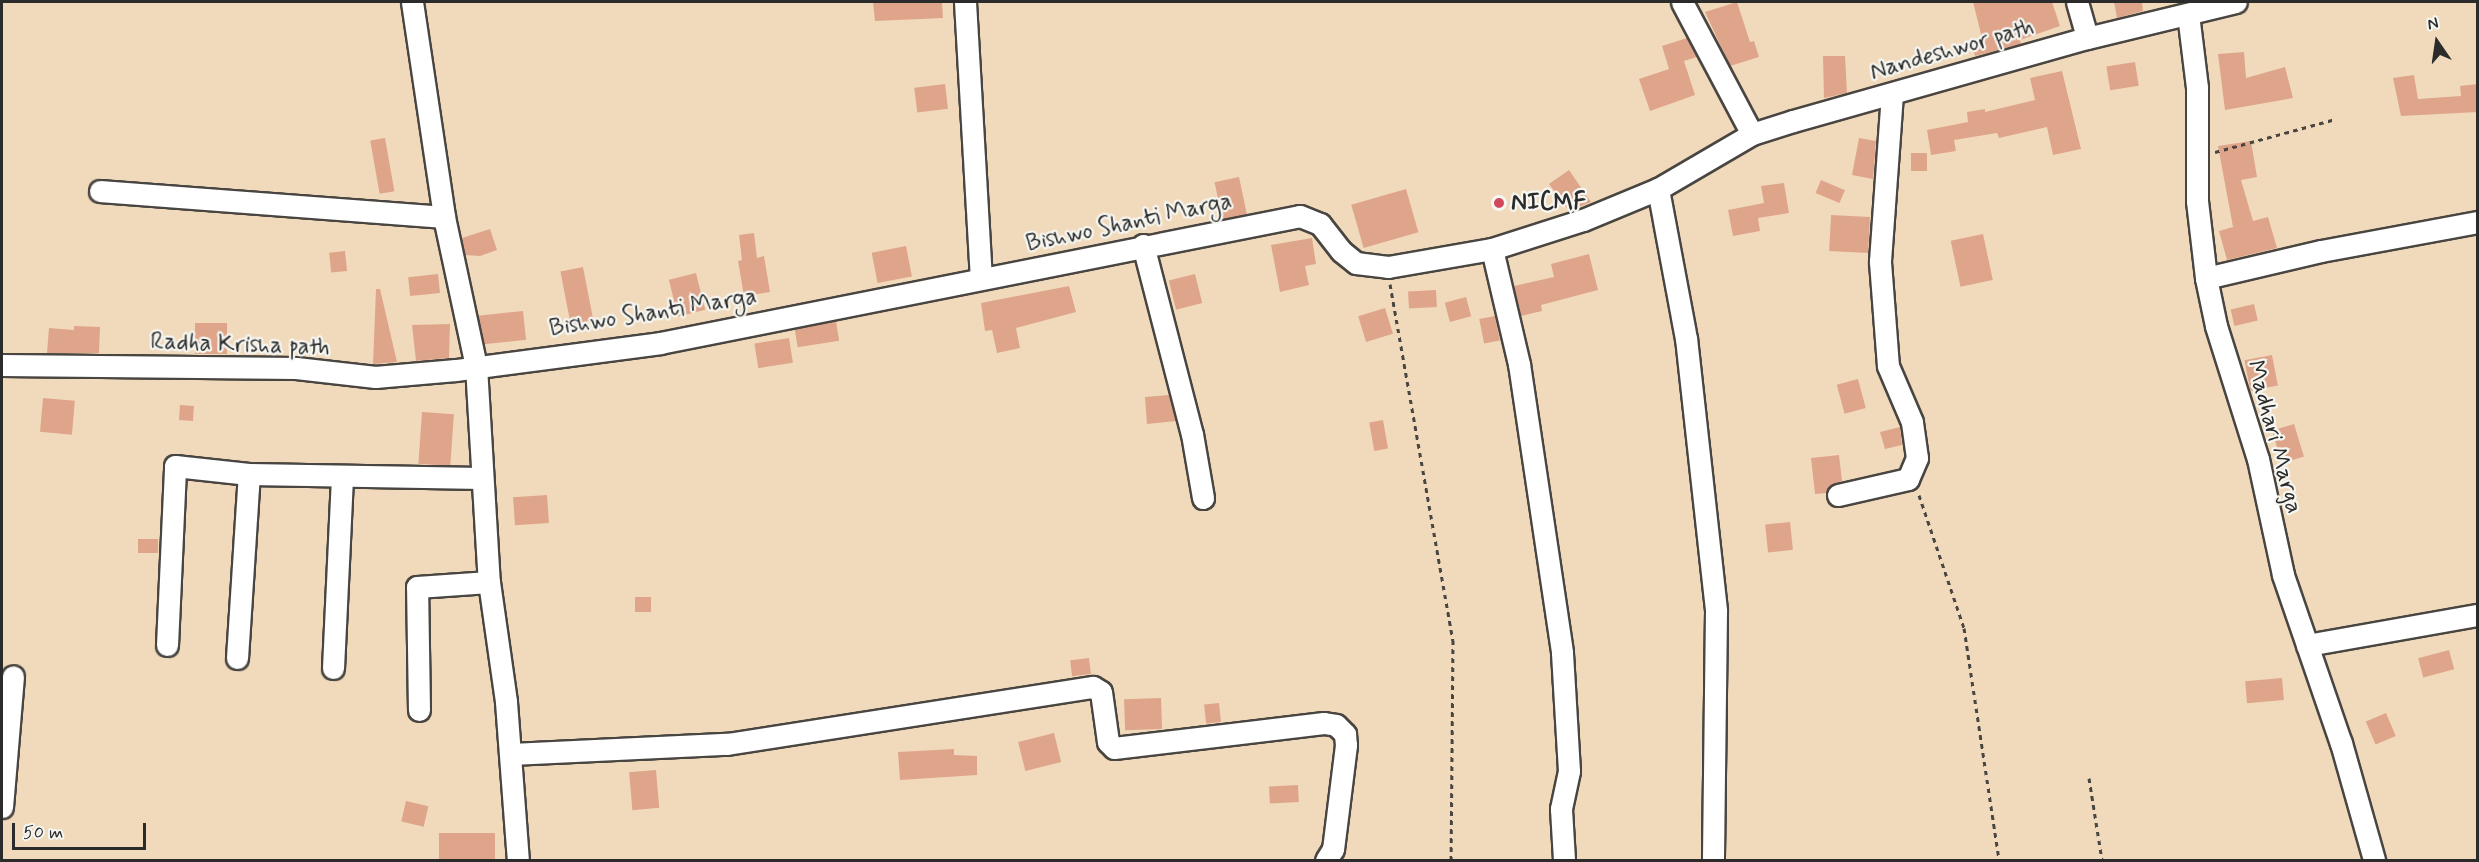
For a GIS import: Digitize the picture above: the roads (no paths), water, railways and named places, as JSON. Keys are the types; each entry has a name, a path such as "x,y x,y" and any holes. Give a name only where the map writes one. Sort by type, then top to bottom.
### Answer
{"street":[{"path":"412,2 444,218 476,366 482,478 488,513 489,582 511,754 518,861"},
{"path":"965,2 981,278"},
{"path":"1682,2 1752,135"},
{"path":"2077,2 2086,38"},
{"name":"Nandeshwor path","path":"1752,135 2086,38 2236,2"},
{"name":"Madhari Marga","path":"2188,14 2197,87 2196,157 2206,278 2216,326 2258,459 2283,575 2341,743 2374,861"},
{"path":"1838,495 1895,484 1910,477 1917,450 1912,422 1888,366 1880,261 1892,94"},
{"name":"Bishwo Shanti Marga","path":"476,366 660,344 981,278 1046,268 1143,245 1300,216 1320,224 1341,251 1356,264 1388,267 1492,249 1583,220 1658,189 1752,135"},
{"path":"1658,189 1686,338 1716,611 1713,861"},
{"path":"100,191 444,218"},
{"path":"2206,278 2321,250 2478,222"},
{"path":"1143,245 1192,434 1203,498"},
{"path":"1492,249 1518,364 1562,653 1569,771 1561,809 1564,861"},
{"name":"Radha Krisha path","path":"2,365 296,368 375,377 476,366"},
{"path":"168,645 175,466 249,474 482,478"},
{"path":"237,658 249,474"},
{"path":"333,668 342,477"},
{"path":"419,710 417,587 489,582"},
{"path":"2307,645 2478,615"},
{"path":"2,807 13,676"},
{"path":"511,754 726,744 1099,687 1108,742 1114,748 1324,723 1336,725 1345,734 1346,745 1333,849 1326,861"}],"place":[{"name":"NICMF","path":"1499,203"}]}
